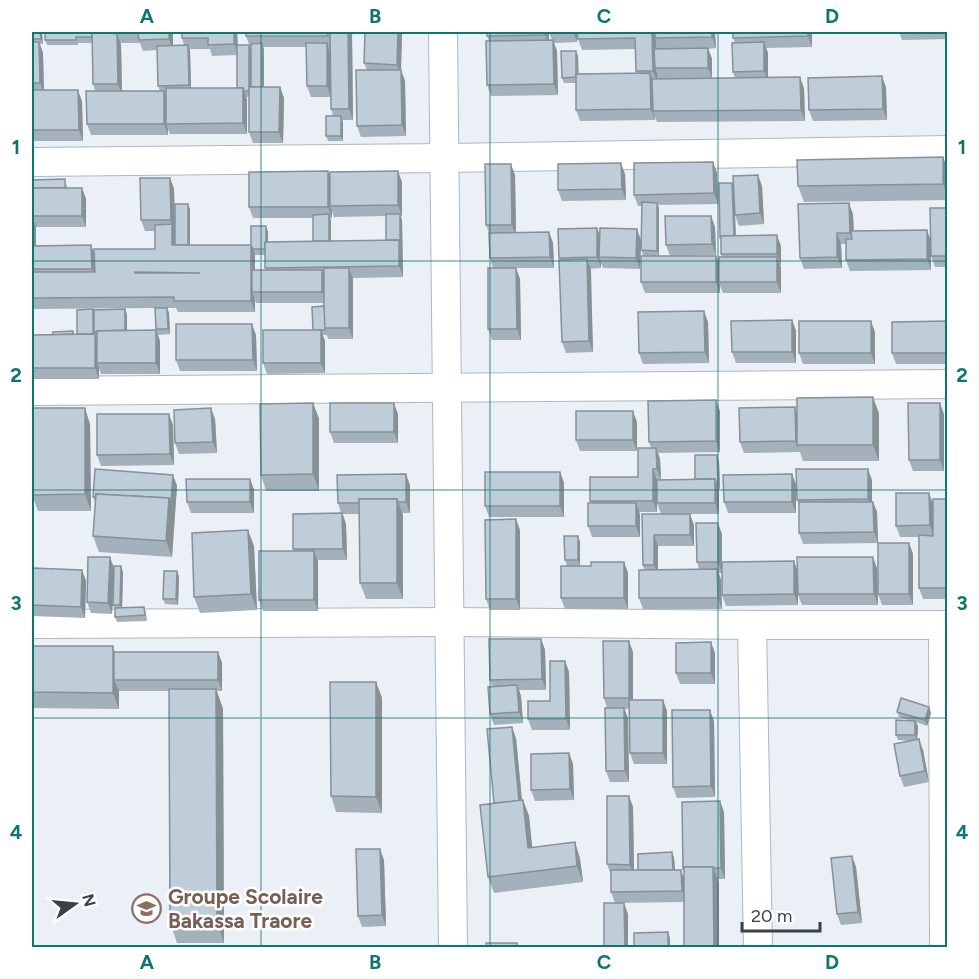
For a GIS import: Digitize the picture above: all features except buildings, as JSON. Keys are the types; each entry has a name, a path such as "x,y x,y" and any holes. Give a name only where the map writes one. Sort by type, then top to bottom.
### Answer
{"street":[{"path":"443,32 453,948"},
{"path":"32,162 948,150"},
{"path":"32,392 948,384"},
{"path":"32,624 450,622 945,625 944,948"},
{"path":"752,625 758,948"}],"place":[{"name":"Groupe Scolaire Bakassa Traore","path":"147,908"}]}
